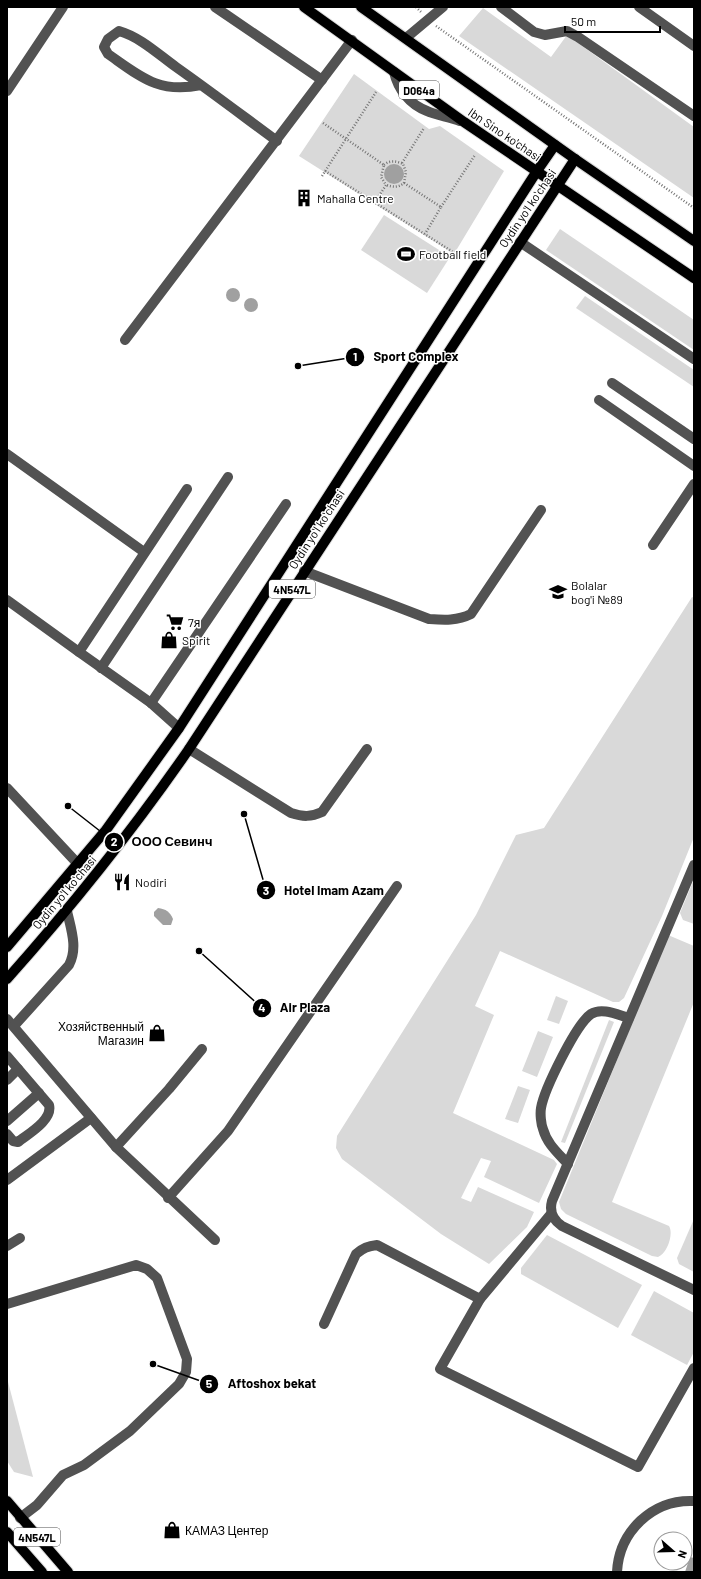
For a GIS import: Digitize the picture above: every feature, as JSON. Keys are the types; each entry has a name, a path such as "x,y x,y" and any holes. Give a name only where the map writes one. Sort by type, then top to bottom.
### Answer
{"main road":[{"name":"Ibn Sino ko'chasi","path":"304,7 352,40 464,122 694,278"},
{"name":"Ibn Sino ko'chasi","path":"360,7 694,241"},
{"name":"Oydin yoʻl koʻchasi","path":"7,947 106,830 179,728 536,171 555,145"},
{"name":"Oydin yoʻl koʻchasi","path":"7,979 67,911 130,832 189,749 304,570 575,159"},
{"name":"4N547L","path":"7,1501 20,1518 68,1572"},
{"name":"4N547L","path":"7,1532 42,1572"}],"street":[{"path":"7,91 63,7"},
{"path":"215,7 322,80"},
{"path":"406,38 443,7"},
{"path":"501,7 534,32 545,35 567,31 578,37 694,116"},
{"path":"640,7 694,46"},
{"path":"201,85 186,88 174,88 156,85 108,54 104,47 108,38 119,31 128,34 201,85 277,141"},
{"path":"125,340 352,40"},
{"path":"520,242 694,358"},
{"path":"612,383 694,439"},
{"path":"600,400 694,466"},
{"path":"7,454 144,552"},
{"path":"101,668 228,477"},
{"path":"653,545 694,484"},
{"path":"79,652 187,489"},
{"path":"150,703 286,504"},
{"path":"304,570 429,619 445,621 463,618 471,614 541,510"},
{"path":"7,600 150,703 179,728"},
{"path":"189,749 291,813 301,816 313,816 322,812 367,749"},
{"path":"7,788 78,864"},
{"path":"694,865 552,1201 551,1214 555,1221 562,1226 694,1290"},
{"path":"168,1198 228,1131 397,886"},
{"path":"67,911 75,946 74,956 69,965 11,1022 116,1147 168,1198 215,1240"},
{"path":"568,1164 551,1146 542,1129 541,1108 558,1063 578,1028 591,1014 601,1011 629,1018"},
{"path":"116,1147 170,1089 202,1048"},
{"path":"7,1056 49,1105 48,1115 18,1142 13,1141 7,1134"},
{"path":"7,1080 18,1069"},
{"path":"7,1121 38,1093"},
{"path":"7,1180 91,1118"},
{"path":"551,1214 480,1300 440,1369 638,1467 694,1368"},
{"path":"7,1246 20,1238"},
{"path":"324,1324 356,1254 363,1248 370,1246 377,1245 480,1300"},
{"path":"7,1304 136,1266 147,1270 157,1278 187,1359 186,1372 179,1384 130,1431 84,1465 63,1475 37,1505 20,1518"},
{"path":"617,1572 617,1559 623,1545 630,1531 641,1520 664,1506 694,1501"}],"path":[{"path":"416,7 428,20 694,208"},
{"path":"322,176 376,92"},
{"path":"323,123 384,165"},
{"path":"402,163 424,128"},
{"path":"425,234 475,155"},
{"path":"384,165 391,162 402,163"},
{"path":"402,163 406,172 404,183"},
{"path":"384,165 381,177 386,185 396,187 404,183"},
{"path":"325,171 453,252"},
{"path":"404,183 442,208"},
{"path":"375,202 386,185"}],"shaded area":[{"path":"483,8 551,57 567,35 694,127 694,198 459,36"},
{"path":"354,74 429,129 440,126 504,171 454,254 299,156"},
{"path":"394,164 401,167 404,174 401,181 394,184 387,181 384,174 387,167"},
{"name":"Football field","path":"384,215 450,257 427,293 361,250"},
{"path":"560,229 694,320 694,350 546,250"},
{"path":"230,288 236,288 240,292 240,298 236,302 230,302 226,298 226,292"},
{"path":"585,296 694,370 694,387 576,308"},
{"path":"248,298 254,298 258,302 258,308 254,312 248,312 244,308 244,302"},
{"path":"692,597 694,598 694,837 662,916 624,998 619,1002 613,1002 500,951 475,1006 494,1015 453,1113 554,1160 557,1164 539,1203 484,1177 491,1161 481,1158 461,1198 471,1202 478,1187 534,1212 527,1227 489,1264 441,1234 342,1159 336,1148 337,1136 476,915 516,835 544,828"},
{"path":"694,879 694,924 683,920 680,913"},
{"path":"158,908 171,914 173,919 171,925 163,925 154,916 154,912"},
{"path":"668,935 694,946 694,1002 612,1202 669,1226 671,1234 669,1243 664,1252 658,1257 652,1256 566,1214 561,1209 559,1202"},
{"path":"556,996 568,1001 559,1024 547,1020"},
{"path":"609,1020 614,1022 565,1143 561,1142"},
{"path":"538,1031 553,1037 537,1077 522,1071"},
{"path":"518,1086 530,1090 518,1123 505,1119"},
{"path":"694,1219 694,1272 679,1264 677,1258"},
{"path":"547,1235 642,1285 618,1328 521,1274 521,1268"},
{"path":"654,1291 694,1313 694,1352 687,1365 631,1335"},
{"path":"7,1378 33,1477 14,1472 7,1461"},
{"path":"694,1558 694,1572 685,1572 693,1571"}],"place":[{"name":"Mahalla Centre","path":"304,198"},
{"name":"Football field","path":"406,254"},
{"name":"Sport Complex","path":"298,366"},
{"name":"Bolalar bog'i №89","path":"558,592"},
{"name":"7я","path":"175,622"},
{"name":"Spirit","path":"169,640"},
{"name":"ООО Севинч","path":"68,806"},
{"name":"Hotel Imam Azam","path":"244,814"},
{"name":"Nodiri","path":"122,882"},
{"name":"Air Plaza","path":"199,951"},
{"name":"Хозяйственный Магазин","path":"157,1033"},
{"name":"Aftoshox bekat","path":"153,1364"},
{"name":"КАМАЗ Центер","path":"172,1530"}]}
